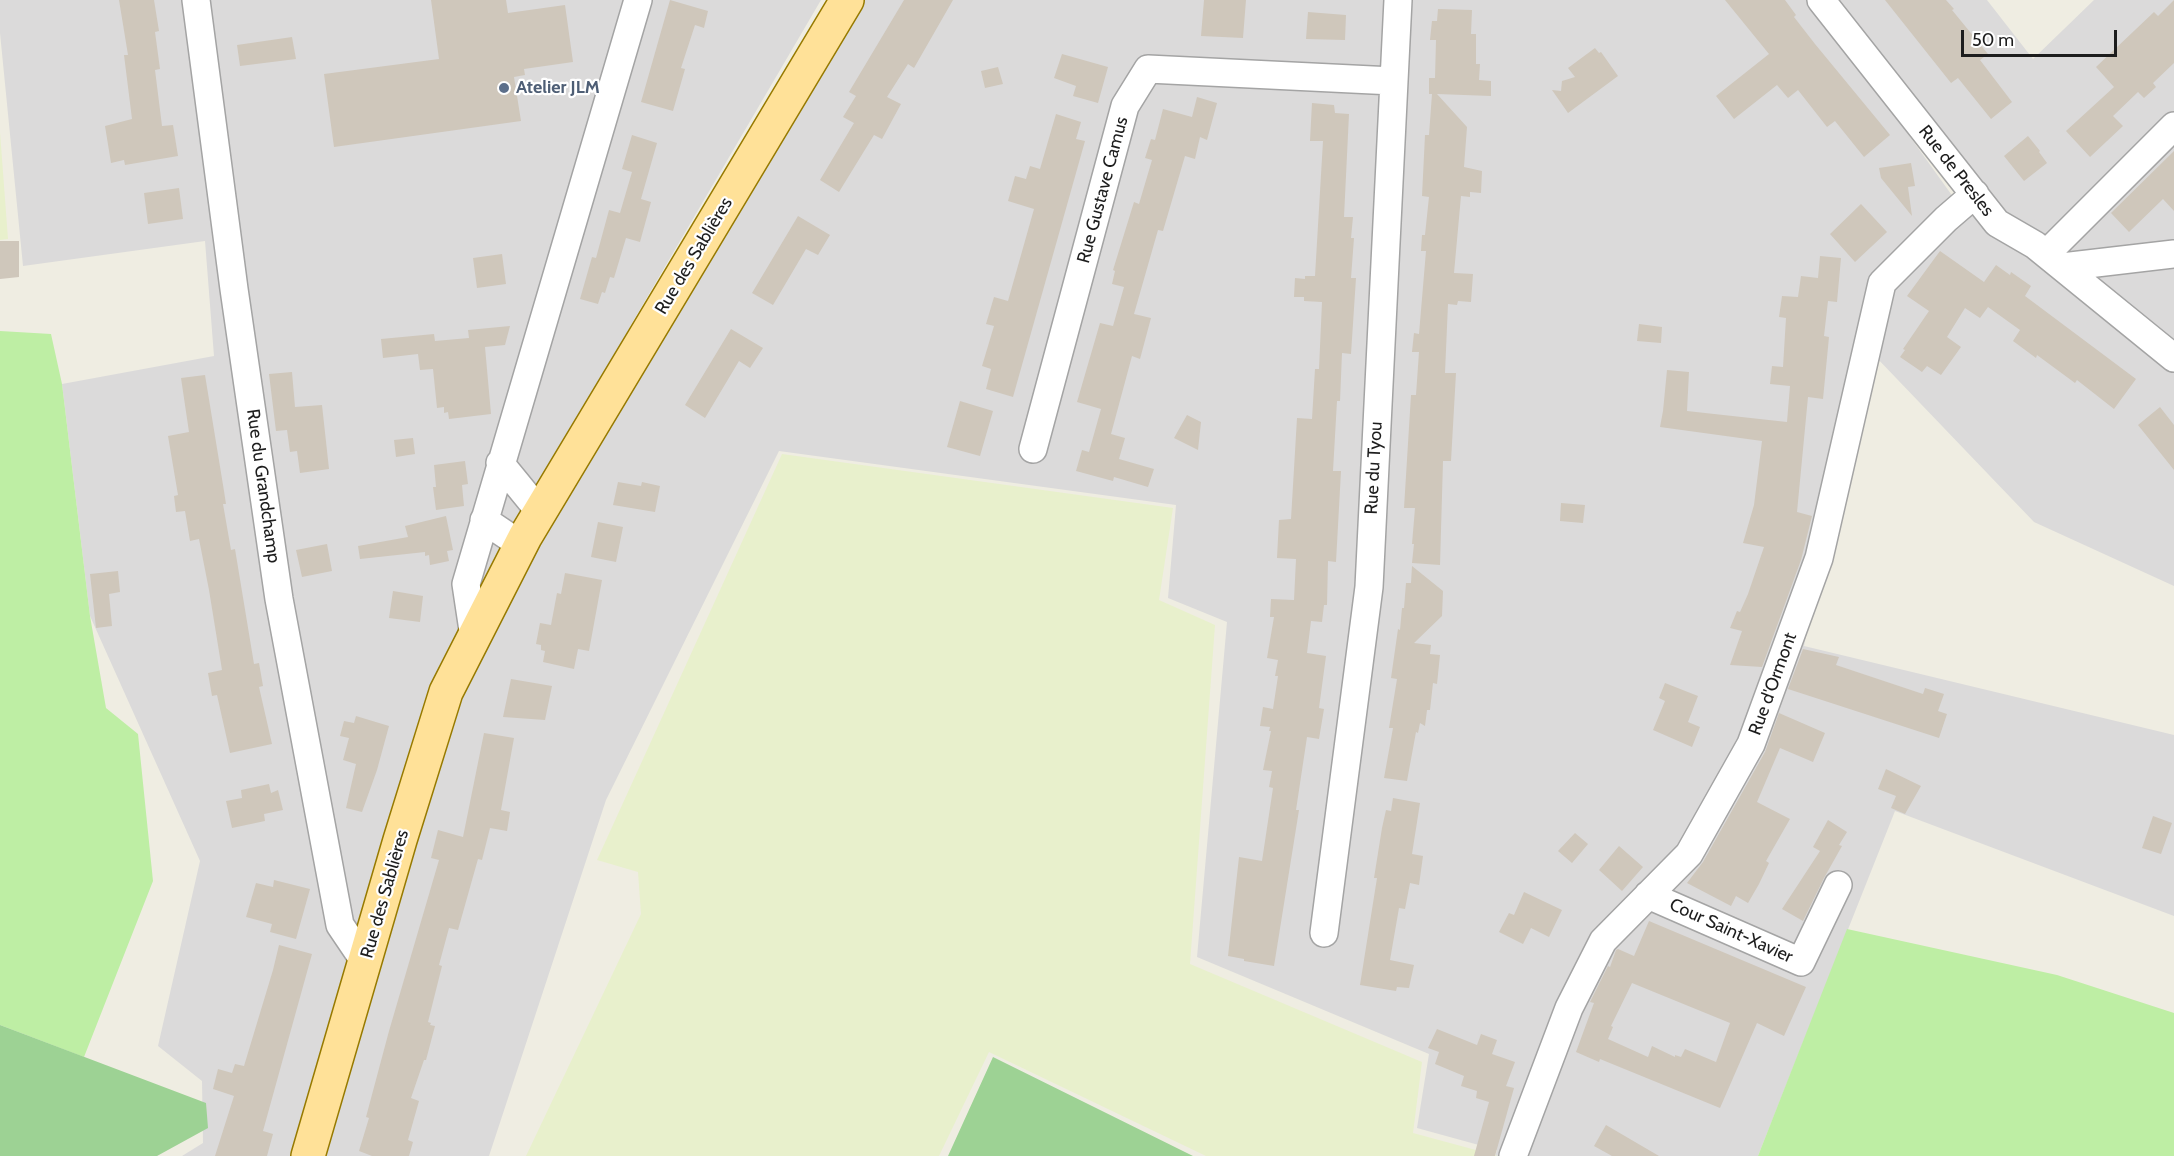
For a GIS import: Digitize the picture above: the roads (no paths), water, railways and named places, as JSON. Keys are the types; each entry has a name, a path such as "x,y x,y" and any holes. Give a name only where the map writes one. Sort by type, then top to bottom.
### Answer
{"main road":[{"name":"Rue des Sablières","path":"308,1156 446,692 540,512 847,0"}],"street":[{"name":"Rue du Grandchamp","path":"196,0 234,289 279,599 340,925 365,962"},
{"path":"474,637 466,584 638,0"},
{"name":"Rue du Tyou","path":"1324,933 1369,587 1398,0"},
{"name":"Rue de Presles","path":"1821,0 1997,223 2054,261 2174,358"},
{"name":"Rue Gustave Camus","path":"1033,449 1125,106 1148,69 1393,81"},
{"path":"2054,261 2174,126"},
{"name":"Rue d'Ormont","path":"1513,1156 1569,1008 1603,940 1689,854 1751,744 1819,558 1882,283 1975,194"},
{"path":"2054,261 2174,254"},
{"path":"500,463 540,512"},
{"path":"484,520 521,545"},
{"name":"Cour Saint-Xavier","path":"1648,895 1801,962 1838,885"}],"place":[{"name":"Atelier JLM","path":"504,88"}]}
